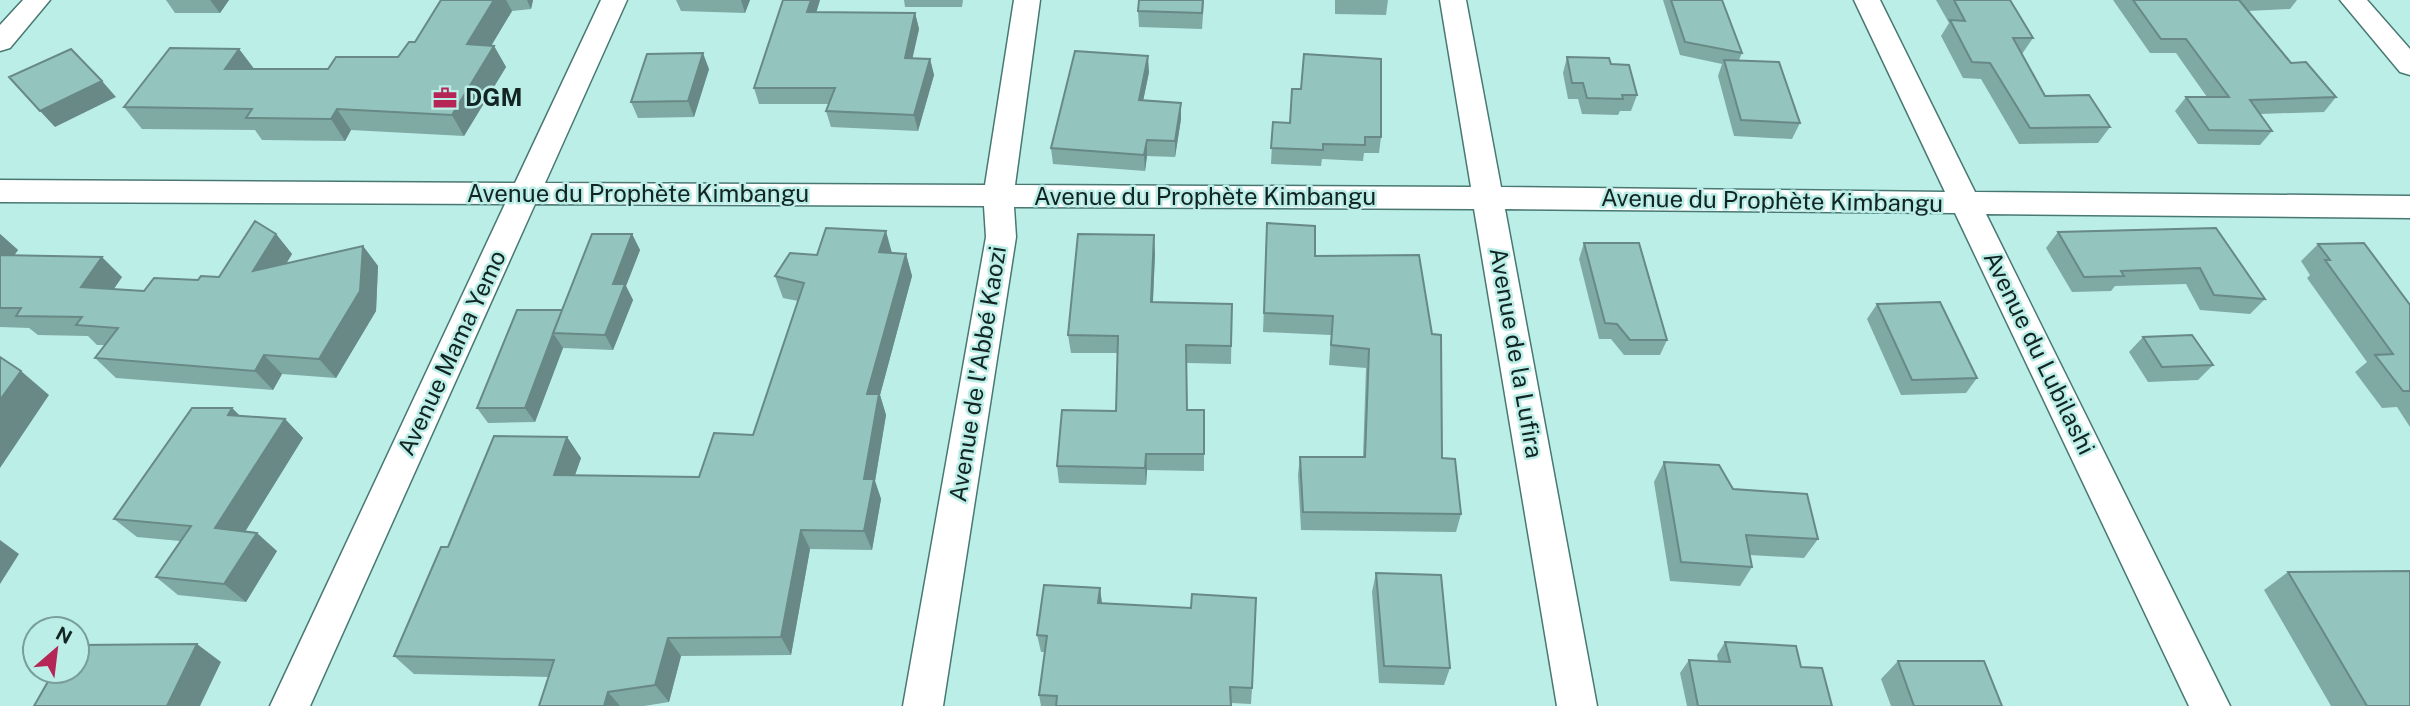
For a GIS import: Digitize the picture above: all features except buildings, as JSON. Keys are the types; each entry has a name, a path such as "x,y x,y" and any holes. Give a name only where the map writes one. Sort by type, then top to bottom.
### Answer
{"street":[{"path":"0,42 37,0"},
{"name":"Avenue Mama Yemo","path":"290,706 614,0"},
{"name":"Avenue de l'Abbé Kaozi","path":"923,706 1001,237 998,197 1027,0"},
{"name":"Avenue de la Lufira","path":"1453,0 1577,706"},
{"name":"Avenue du Lubilashi","path":"1867,0 2210,706"},
{"path":"2353,0 2410,66"},
{"name":"Avenue du Prophète Kimbangu","path":"0,191 1489,198 2410,207"}],"place":[{"name":"DGM","path":"445,98"}]}
